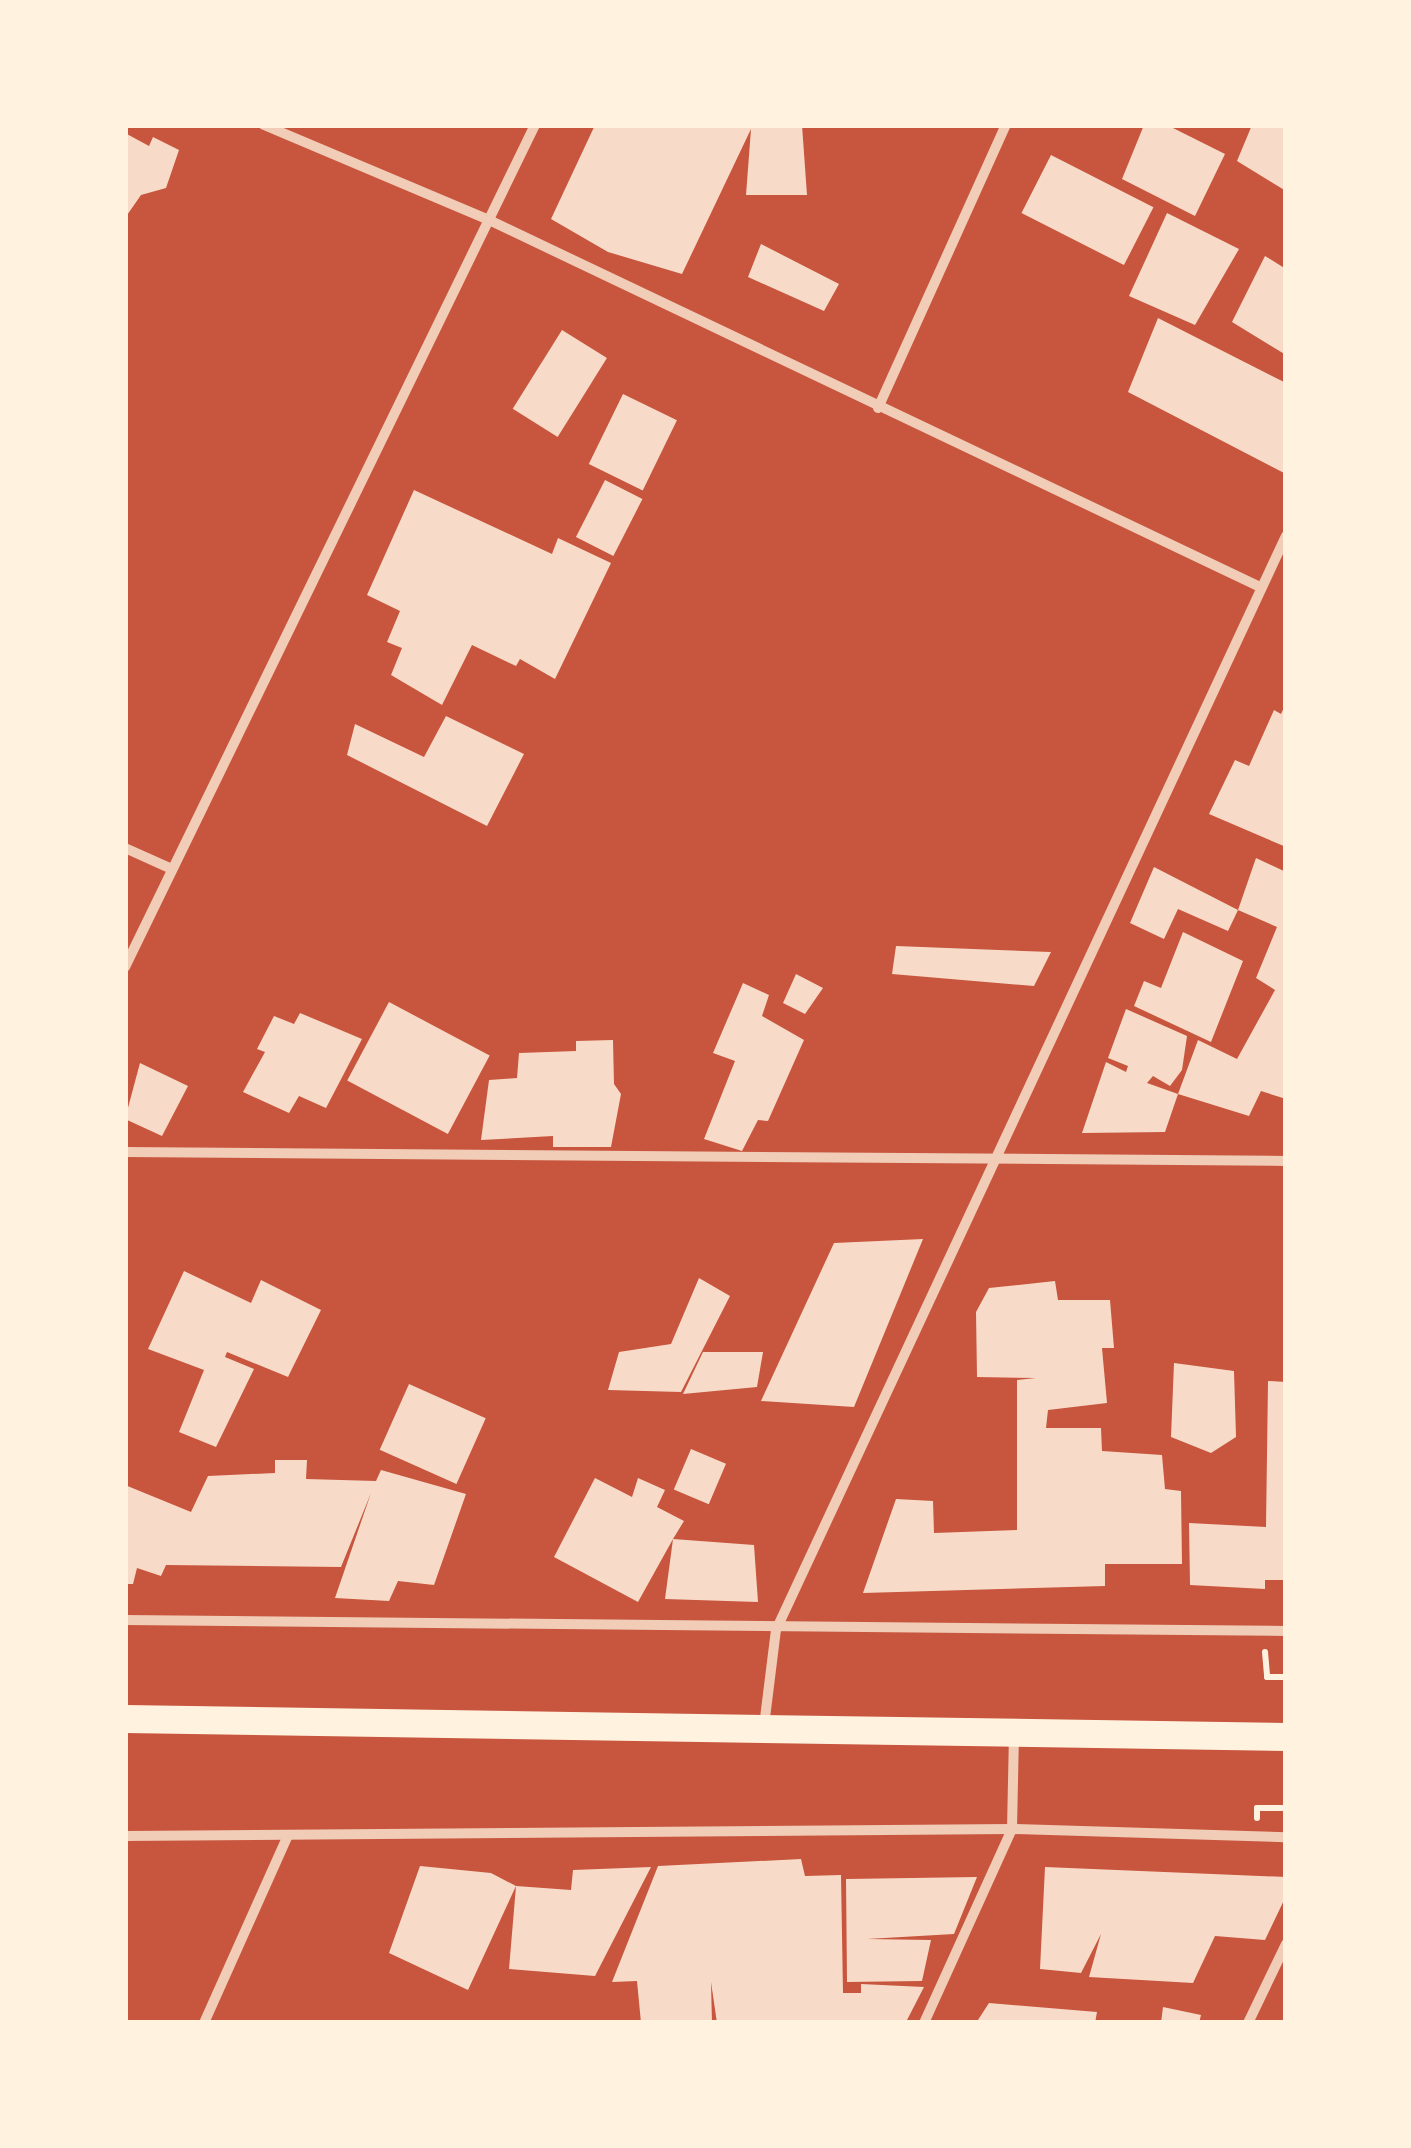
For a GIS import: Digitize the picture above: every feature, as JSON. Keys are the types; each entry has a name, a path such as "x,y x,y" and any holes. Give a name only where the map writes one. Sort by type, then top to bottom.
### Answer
{"highway":[{"path":"125,1720 1286,1737"}],"street":[{"path":"264,125 489,220 1260,587"},
{"path":"125,967 535,125"},
{"path":"878,408 1006,125"},
{"path":"764,1732 776,1630 1286,536"},
{"path":"125,848 172,869"},
{"path":"125,1152 1286,1161"},
{"path":"125,1620 776,1630 1286,1630"},
{"path":"924,2023 1012,1829 1014,1734"},
{"path":"125,1836 1012,1829 1286,1837"},
{"path":"204,2023 288,1835"},
{"path":"1248,2023 1286,1944"}],"path":[{"path":"1267,1677 1286,1677"},
{"path":"1257,1808 1286,1808"}],"building":[{"path":"595,125 802,125 807,195 746,195 751,129 682,274 608,252 551,219"},
{"path":"1144,125 1167,125 1225,154 1195,216 1122,179"},
{"path":"1252,125 1286,125 1286,191 1237,161"},
{"path":"125,133 149,146 153,137 179,150 166,188 141,195 125,218"},
{"path":"1051,155 1153,207 1124,265 1021,213"},
{"path":"1167,213 1239,249 1195,325 1129,296"},
{"path":"761,244 839,284 824,311 748,277"},
{"path":"1265,256 1286,269 1286,355 1232,322"},
{"path":"1158,318 1286,383 1286,474 1128,392"},
{"path":"562,330 607,358 558,437 513,409"},
{"path":"623,394 677,420 643,490 589,464"},
{"path":"605,480 642,499 613,556 576,537"},
{"path":"414,490 552,554 558,538 611,563 555,679 520,659 516,666 472,645 442,705 391,675 402,648 387,642 400,611 367,595"},
{"path":"1286,703 1286,847 1209,814 1235,760 1249,766 1274,710 1281,714"},
{"path":"446,716 524,754 487,826 347,755 355,724 424,757"},
{"path":"1256,858 1286,872 1286,1099 1261,1091 1249,1116 1178,1094 1198,1040 1237,1059 1275,990 1256,978 1277,927 1238,910"},
{"path":"1154,867 1238,910 1228,931 1178,909 1164,939 1130,923"},
{"path":"1183,932 1243,961 1211,1042 1134,1006 1144,981 1161,988"},
{"path":"896,946 1051,952 1034,986 892,974"},
{"path":"796,974 823,988 805,1014 783,1003"},
{"path":"743,983 769,995 762,1016 804,1040 768,1121 758,1120 742,1151 704,1139 735,1061 713,1053"},
{"path":"389,1002 490,1056 448,1134 347,1081"},
{"path":"1126,1009 1187,1036 1182,1070 1170,1086 1153,1076 1147,1083 1178,1094 1165,1132 1082,1133 1106,1062 1126,1072 1128,1066 1108,1058"},
{"path":"300,1013 362,1039 326,1108 299,1096 289,1113 243,1092 265,1052 257,1049 274,1016 294,1024"},
{"path":"613,1040 614,1084 621,1094 611,1147 553,1147 553,1136 481,1140 489,1080 517,1078 519,1053 576,1051 576,1041"},
{"path":"140,1063 188,1086 162,1136 125,1119"},
{"path":"923,1239 854,1407 761,1401 834,1243"},
{"path":"184,1271 251,1303 261,1280 321,1310 288,1377 227,1352 225,1357 254,1369 216,1447 179,1432 204,1370 148,1349"},
{"path":"699,1278 730,1296 681,1392 608,1390 619,1352 671,1344"},
{"path":"1055,1281 1058,1300 1110,1300 1114,1348 1102,1348 1107,1403 1048,1410 1046,1428 1101,1428 1102,1451 1162,1455 1165,1489 1181,1491 1182,1564 1105,1564 1105,1586 863,1593 896,1499 933,1501 934,1533 1017,1530 1017,1380 1036,1378 977,1377 976,1312 989,1288"},
{"path":"703,1352 763,1352 757,1387 683,1394"},
{"path":"1174,1363 1234,1371 1236,1437 1211,1453 1171,1437"},
{"path":"1268,1381 1286,1382 1286,1580 1265,1580 1265,1589 1190,1585 1189,1523 1266,1527"},
{"path":"409,1384 486,1418 456,1484 380,1450"},
{"path":"691,1449 726,1464 709,1504 674,1490"},
{"path":"275,1460 307,1460 306,1479 376,1481 381,1470 466,1494 434,1585 398,1581 389,1601 335,1598 371,1493 341,1567 166,1565 161,1576 137,1568 133,1584 125,1584 125,1485 191,1512 208,1476 275,1473"},
{"path":"595,1478 632,1497 638,1478 665,1490 657,1507 684,1521 638,1602 554,1557"},
{"path":"673,1539 754,1545 758,1602 665,1599"},
{"path":"801,1859 805,1876 841,1875 843,1993 861,1993 861,1984 924,1987 906,2022 717,2023 711,1982 712,2023 641,2023 637,1981 612,1982 658,1866"},
{"path":"420,1866 491,1873 516,1886 468,1990 389,1953"},
{"path":"651,1867 595,1976 509,1969 516,1886 571,1890 573,1870"},
{"path":"1045,1867 1286,1877 1286,1896 1265,1940 1215,1936 1193,1983 1089,1977 1101,1934 1081,1973 1040,1969"},
{"path":"977,1877 954,1934 867,1939 931,1940 922,1981 847,1982 846,1879"},
{"path":"989,2003 1097,2012 1095,2023 976,2023"},
{"path":"1163,2007 1201,2015 1199,2023 1161,2023"}]}
